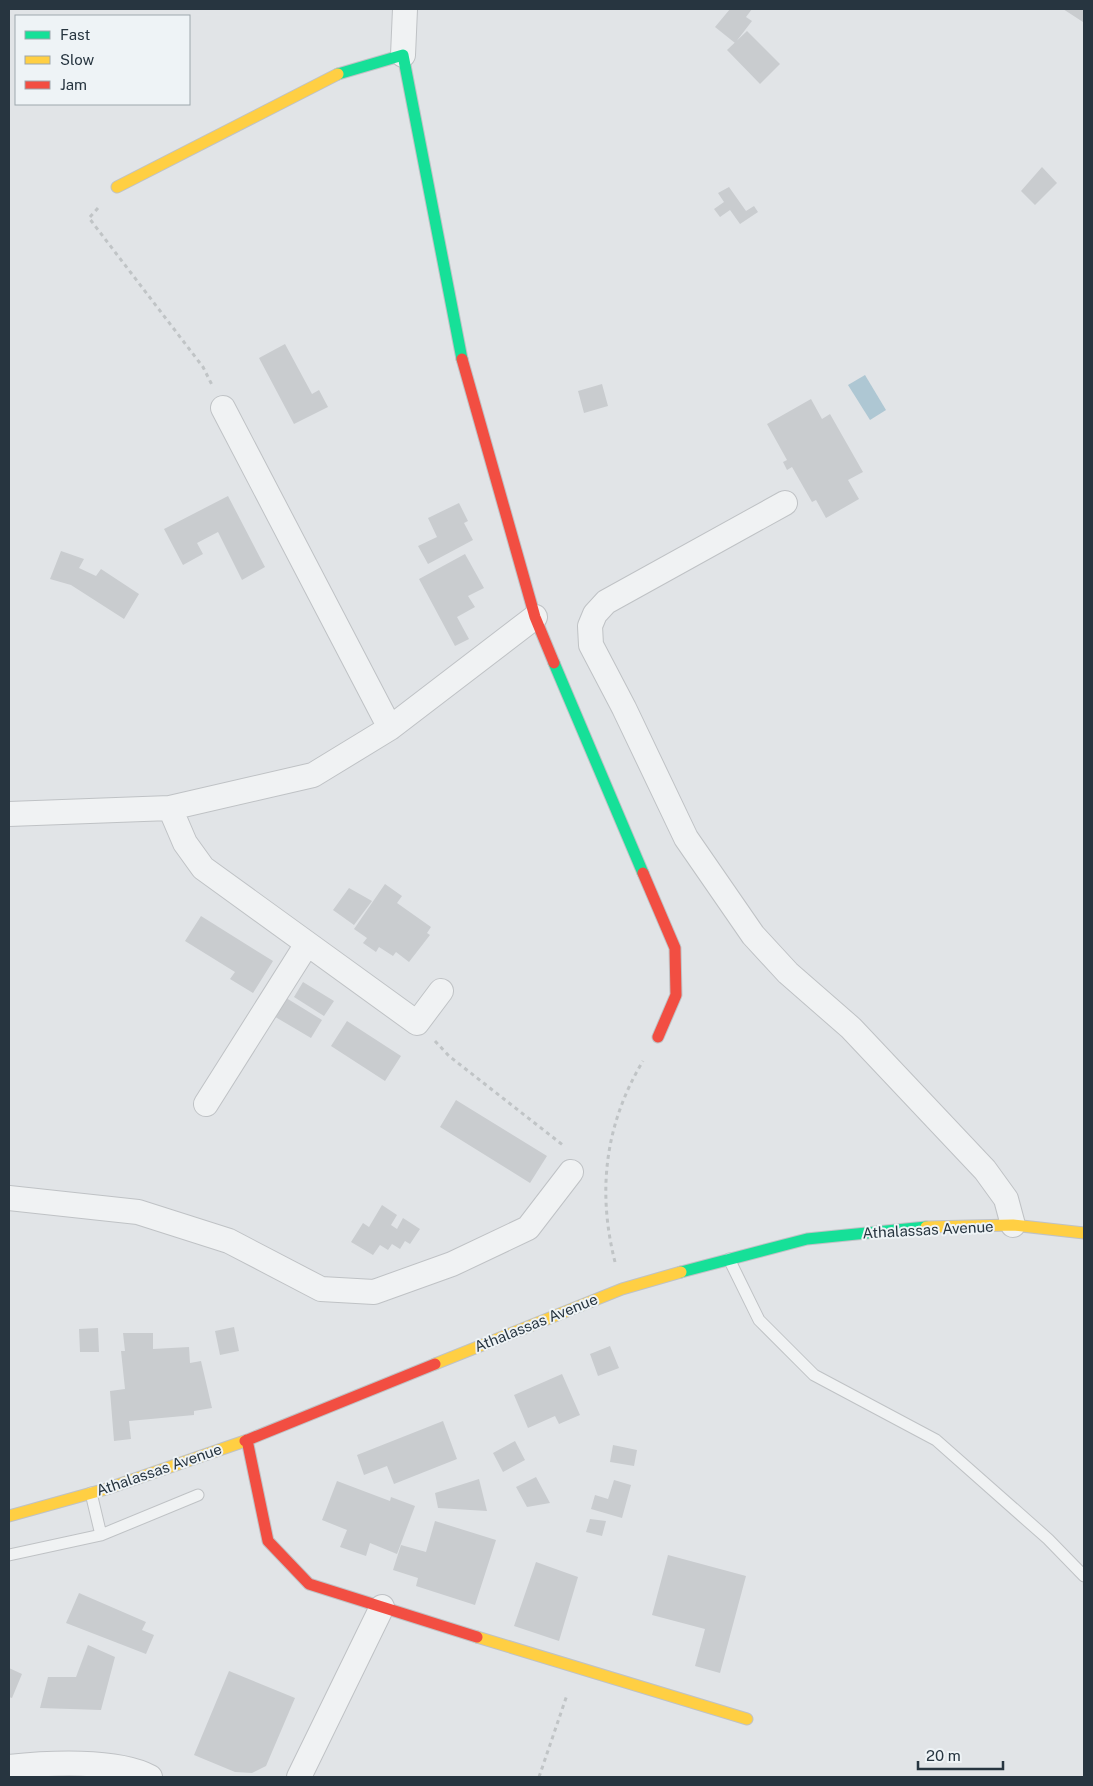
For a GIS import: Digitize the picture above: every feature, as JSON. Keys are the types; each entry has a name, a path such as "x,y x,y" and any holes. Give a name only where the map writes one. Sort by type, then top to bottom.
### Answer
{"street":[{"path":"405,9 403,55 460,352 536,617 675,948 676,994 658,1037"},
{"path":"117,187 336,75 403,55"},
{"path":"223,408 390,728"},
{"path":"785,503 606,602 595,614 590,626 591,645 624,708 686,838 753,935 788,973 851,1028 984,1170 1006,1200 1013,1225"},
{"path":"9,814 170,808 313,776 390,728 536,617"},
{"path":"170,808 185,843 203,868 417,1023 441,991"},
{"path":"206,1104 307,944"},
{"path":"9,1198 138,1212 229,1241 320,1289 374,1292 452,1264 528,1228 571,1172"},
{"name":"Athalassas Avenue","path":"9,1516 91,1493 247,1440 622,1289 728,1258 806,1239 902,1228 1013,1225 1084,1233"},
{"path":"247,1440 268,1541 309,1584 576,1668 747,1719"},
{"path":"300,1777 382,1607"},
{"path":"9,1767 142,1773 150,1777"}],"lane":[{"path":"728,1258 759,1320 814,1375 936,1440 1048,1539 1084,1576"},
{"path":"91,1493 101,1535"},
{"path":"9,1556 101,1535 198,1495"}],"path":[{"path":"117,187 89,218 204,367 223,408"},
{"path":"417,1023 449,1056 567,1149 571,1172"},
{"path":"622,1289 608,1231 605,1176 616,1118 639,1068 658,1037"},
{"path":"539,1777 576,1668"}],"water":[{"path":"865,375 886,410 870,420 848,385"}],"building":[{"path":"730,9 752,9 746,17 752,21 735,43 715,27"},
{"path":"1063,9 1084,9 1083,22"},
{"path":"747,31 780,64 760,84 727,50"},
{"path":"1042,167 1057,183 1035,205 1021,191"},
{"path":"729,187 746,211 754,206 758,212 740,224 730,210 720,217 714,209 724,202 718,193"},
{"path":"285,344 312,394 319,390 328,407 294,424 259,358"},
{"path":"602,384 608,406 584,413 578,391"},
{"path":"811,399 822,419 830,414 863,472 848,480 859,499 826,518 816,500 812,502 792,467 787,470 783,462 787,460 767,424"},
{"path":"228,496 265,567 242,580 218,532 197,543 203,554 183,565 164,529"},
{"path":"459,503 468,521 464,523 473,540 428,564 418,546 437,537 428,518"},
{"path":"61,551 84,559 79,568 96,576 101,569 139,594 124,619 71,585 50,579"},
{"path":"465,554 484,588 468,596 475,607 457,617 469,639 455,646 419,579"},
{"path":"385,884 402,896 397,903 431,927 427,933 430,935 409,962 396,952 393,956 379,947 376,952 363,943 367,938 354,929"},
{"path":"349,888 372,901 354,925 333,910"},
{"path":"201,916 273,961 253,993 230,979 235,972 185,941"},
{"path":"303,982 334,1001 324,1016 294,997"},
{"path":"283,996 322,1020 311,1038 272,1015"},
{"path":"347,1021 401,1056 385,1081 331,1046"},
{"path":"456,1100 547,1156 530,1183 440,1127"},
{"path":"382,1205 397,1215 391,1225 397,1229 403,1218 420,1229 410,1244 405,1241 400,1249 392,1244 388,1250 380,1245 373,1255 351,1242 363,1223 369,1227"},
{"path":"234,1327 239,1351 220,1355 215,1331"},
{"path":"98,1328 99,1352 80,1352 79,1329"},
{"path":"123,1333 153,1333 153,1349 189,1347 190,1363 201,1361 212,1408 194,1411 194,1415 129,1421 131,1439 114,1441 110,1391 125,1389 121,1351 125,1351"},
{"path":"610,1346 619,1368 598,1376 590,1354"},
{"path":"562,1374 580,1415 559,1424 555,1416 528,1428 514,1395"},
{"path":"443,1421 457,1459 394,1484 387,1466 364,1475 357,1455"},
{"path":"515,1441 525,1460 503,1472 493,1453"},
{"path":"613,1445 637,1450 634,1466 610,1462"},
{"path":"536,1477 550,1503 527,1507 516,1487"},
{"path":"479,1479 487,1511 438,1508 435,1493"},
{"path":"614,1480 631,1485 622,1518 591,1509 595,1495 608,1499"},
{"path":"337,1481 390,1501 391,1497 415,1506 397,1554 370,1543 366,1556 340,1547 347,1530 322,1520"},
{"path":"590,1519 606,1521 602,1536 586,1532"},
{"path":"435,1521 496,1540 475,1605 416,1586 418,1578 393,1570 401,1545 426,1552"},
{"path":"668,1555 746,1576 720,1673 695,1666 705,1629 652,1615"},
{"path":"536,1562 578,1577 559,1641 514,1626"},
{"path":"79,1593 146,1622 142,1630 154,1635 146,1654 66,1623"},
{"path":"88,1645 115,1657 101,1710 40,1708 48,1677 76,1677"},
{"path":"9,1668 22,1674 12,1698 9,1697"},
{"path":"229,1671 295,1698 266,1766 252,1773 235,1772 194,1755"}],"traffic: fast":[{"path":"338,74 403,55 462,359"},
{"path":"554,663 643,873"},
{"path":"681,1272 807,1239 926,1227"}],"traffic: slow":[{"path":"117,187 338,74"},
{"path":"926,1227 1013,1225 1084,1233"},
{"path":"435,1364 622,1289 681,1272"},
{"path":"9,1516 106,1489 245,1441"},
{"path":"477,1637 747,1719"}],"traffic: jam":[{"path":"462,359 535,617 554,663"},
{"path":"643,873 675,948 676,995 658,1037"},
{"path":"245,1441 435,1364"},
{"path":"247,1440 268,1541 309,1584 477,1637"}]}
